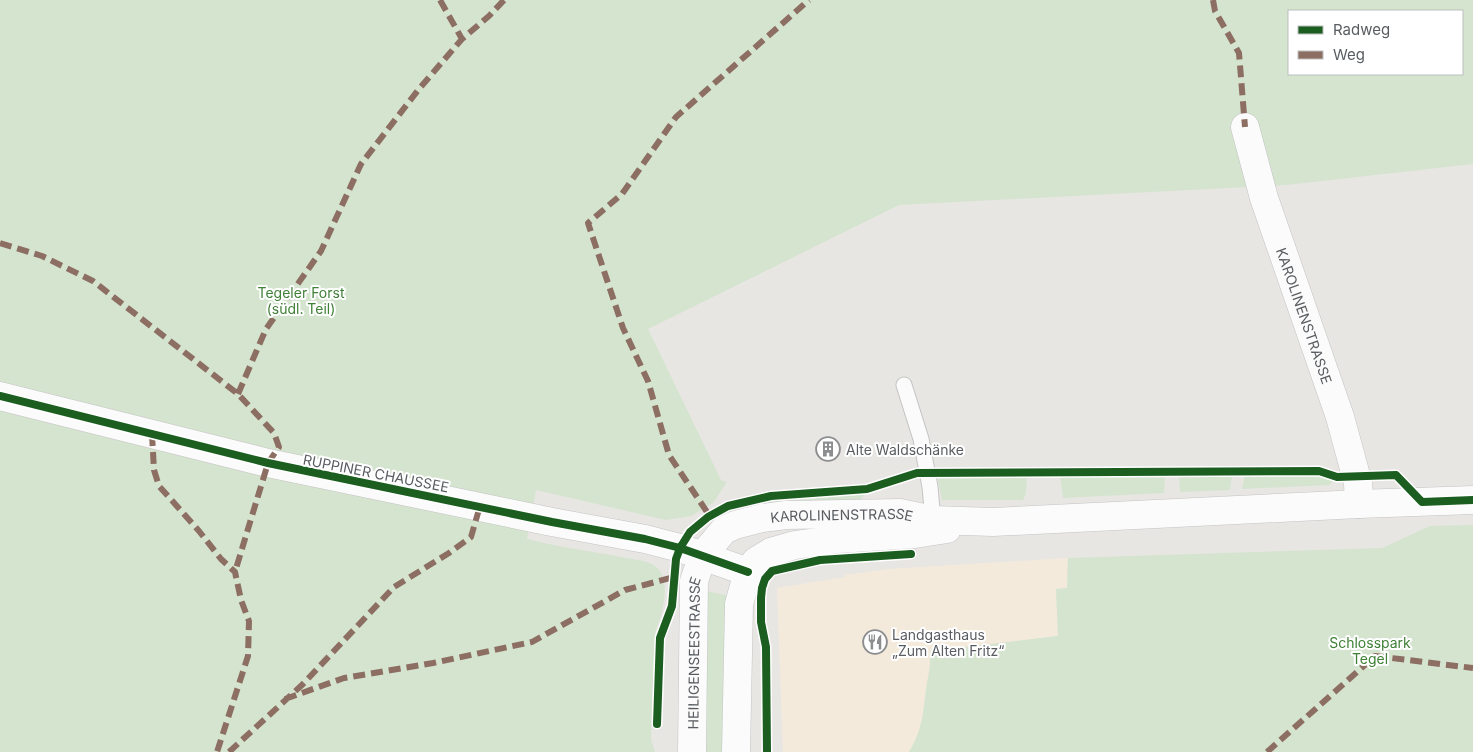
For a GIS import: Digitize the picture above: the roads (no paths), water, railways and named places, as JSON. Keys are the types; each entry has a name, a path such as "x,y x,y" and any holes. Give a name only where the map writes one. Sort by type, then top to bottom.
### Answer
{"main road":[{"name":"KAROLINENSTRASSE","path":"1245,127 1264,198 1340,417 1358,483 1360,504"},
{"name":"RUPPINER CHAUSSEE","path":"0,396 268,464 675,546 748,572"},
{"name":"KAROLINENSTRASSE","path":"703,555 724,530 762,518 786,515 900,513 933,520 993,522 1473,500"},
{"name":"KAROLINENSTRASSE","path":"748,572 762,556 782,547 838,539 918,534 993,522"},
{"name":"HEILIGENSEESTRASSE","path":"692,752 694,580 703,555"},
{"path":"736,752 739,604 748,572"}],"lane":[{"path":"904,386 922,439 933,520"}],"place":[{"name":"Alte Waldschänke","path":"828,449"},
{"name":"Landgasthaus „Zum Alten Fritz“","path":"875,642"}],"park label":[{"name":"Tegeler Forst (südl. Teil)","path":"301,300"},
{"name":"Schlosspark Tegel","path":"1370,650"}]}
